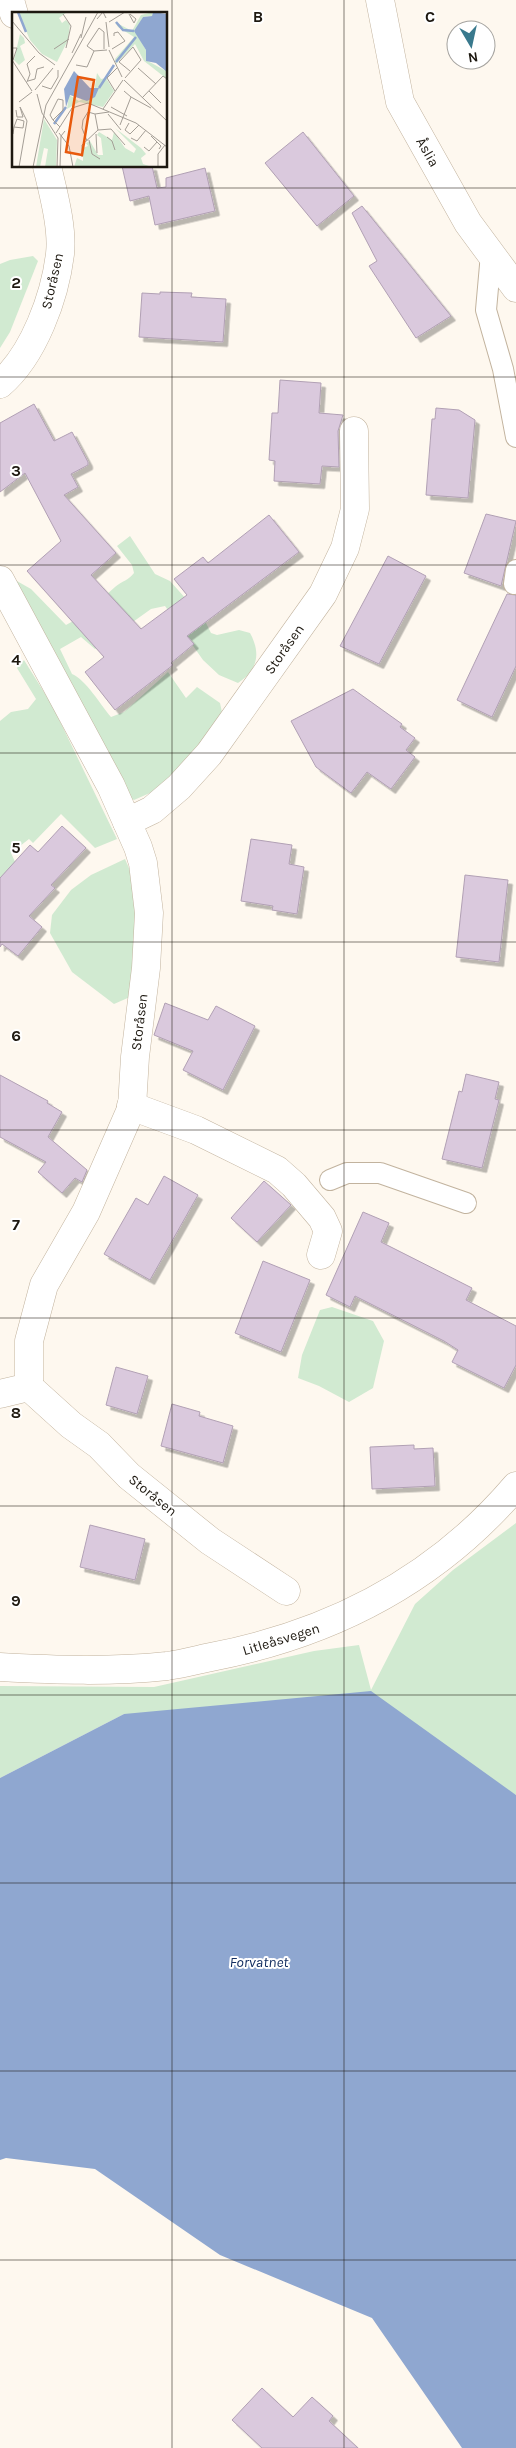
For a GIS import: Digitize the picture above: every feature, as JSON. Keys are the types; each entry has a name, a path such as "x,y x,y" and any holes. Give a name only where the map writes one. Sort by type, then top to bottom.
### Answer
{"street":[{"name":"Åslia","path":"380,0 400,102 468,223 516,288"},
{"name":"Storåsen","path":"0,384 29,347 49,305 61,252 55,204 47,168"},
{"name":"Storåsen","path":"127,822 159,804 180,787 209,754 322,594 345,548 355,509 354,431"},
{"name":"Storåsen","path":"0,580 111,786 144,863 149,913 146,968 131,1106 86,1212 44,1285 29,1340 29,1387 71,1425 99,1445 129,1476 210,1541 286,1591"},
{"path":"131,1106 196,1130 277,1170 322,1218 328,1231 321,1255"},
{"path":"0,1394 29,1387"},
{"name":"Litleåsvegen","path":"0,1667 64,1670 167,1666 254,1649 333,1622 394,1590 451,1550 500,1505 516,1486"}],"lane":[{"path":"491,254 486,310 503,369 516,437"},
{"path":"330,1180 347,1173 380,1173 466,1203"}],"green space":[{"path":"33,256 38,261 10,332 0,348 0,264 10,260"},
{"path":"130,536 155,574 170,581 204,619 211,633 217,635 239,630 250,633 256,647 256,661 245,678 238,683 219,675 203,660 165,606 151,609 95,649 81,637 60,649 72,674 88,687 111,717 124,712 168,672 186,698 197,687 220,703 223,717 221,726 159,789 134,800 123,793 8,576 31,589 66,625 86,612 134,573 132,565 117,546"},
{"path":"24,660 52,705 117,839 95,848 61,814 33,843 29,839 11,853 16,864 0,883 0,721 11,712 28,709 36,699 17,668"},
{"path":"125,859 139,891 130,997 114,1004 72,972 50,933 52,915 71,890 91,875"},
{"path":"332,1307 373,1321 384,1341 373,1388 349,1402 319,1386 298,1378 302,1355 320,1310"},
{"path":"516,1523 516,1795 506,1789 124,1714 0,1778 0,1686 154,1687 314,1651 359,1645 371,1690 415,1604 453,1570"}],"water":[{"name":"Forvatnet","path":"371,1691 516,1795 516,2448 462,2448 372,2318 220,2255 95,2169 6,2158 0,2160 0,1778 124,1714"}],"building":[{"path":"303,132 354,196 317,226 265,163"},
{"path":"122,168 152,168 157,188 166,187 166,178 205,168 215,211 155,225 149,196 130,201"},
{"path":"362,206 451,316 416,338 369,266 377,261 352,213"},
{"path":"160,292 192,293 191,297 226,299 223,342 139,337 142,293 160,294"},
{"path":"280,380 321,383 319,413 343,415 338,431 339,467 322,466 320,484 274,481 275,461 269,460 272,413 278,413"},
{"path":"34,404 54,441 72,432 88,462 88,465 71,474 78,487 64,495 116,553 91,575 141,629 187,595 174,579 203,557 208,563 269,515 299,552 187,636 194,644 171,663 173,665 115,710 85,672 104,657 27,571 61,541 25,473 0,492 0,423"},
{"path":"436,408 459,410 475,420 468,498 426,495 432,419 435,419"},
{"path":"486,514 516,521 501,586 464,573"},
{"path":"388,556 426,576 379,664 340,646"},
{"path":"507,594 516,595 516,666 492,717 457,700"},
{"path":"353,689 402,724 400,727 415,738 406,750 415,757 391,789 367,772 351,793 316,767 291,721"},
{"path":"62,826 86,848 51,885 55,888 29,916 42,927 18,956 2,944 0,947 0,878 30,845 38,852"},
{"path":"251,839 292,845 289,864 304,867 297,914 272,910 273,906 241,901"},
{"path":"465,875 508,880 499,962 456,957"},
{"path":"165,1003 208,1020 216,1006 255,1026 223,1090 183,1070 193,1051 154,1035"},
{"path":"466,1074 499,1082 495,1099 499,1100 482,1168 442,1159 459,1091 462,1092"},
{"path":"0,1075 48,1101 47,1103 62,1112 48,1137 87,1170 82,1182 75,1178 62,1193 38,1172 46,1162 0,1137"},
{"path":"164,1176 198,1195 150,1280 104,1254 136,1198 148,1205"},
{"path":"264,1181 291,1205 257,1242 231,1218"},
{"path":"363,1212 389,1223 381,1242 472,1288 466,1300 516,1326 516,1365 504,1388 452,1362 458,1350 444,1341 355,1296 350,1307 326,1295"},
{"path":"263,1261 310,1280 281,1352 235,1333"},
{"path":"116,1367 148,1376 137,1414 106,1405"},
{"path":"172,1404 200,1412 199,1416 233,1426 223,1463 161,1446"},
{"path":"414,1445 414,1449 433,1448 435,1486 372,1489 370,1447"},
{"path":"90,1525 145,1539 135,1580 80,1567"},
{"path":"262,2388 293,2417 312,2397 333,2416 329,2421 358,2448 262,2448 232,2420"}]}
